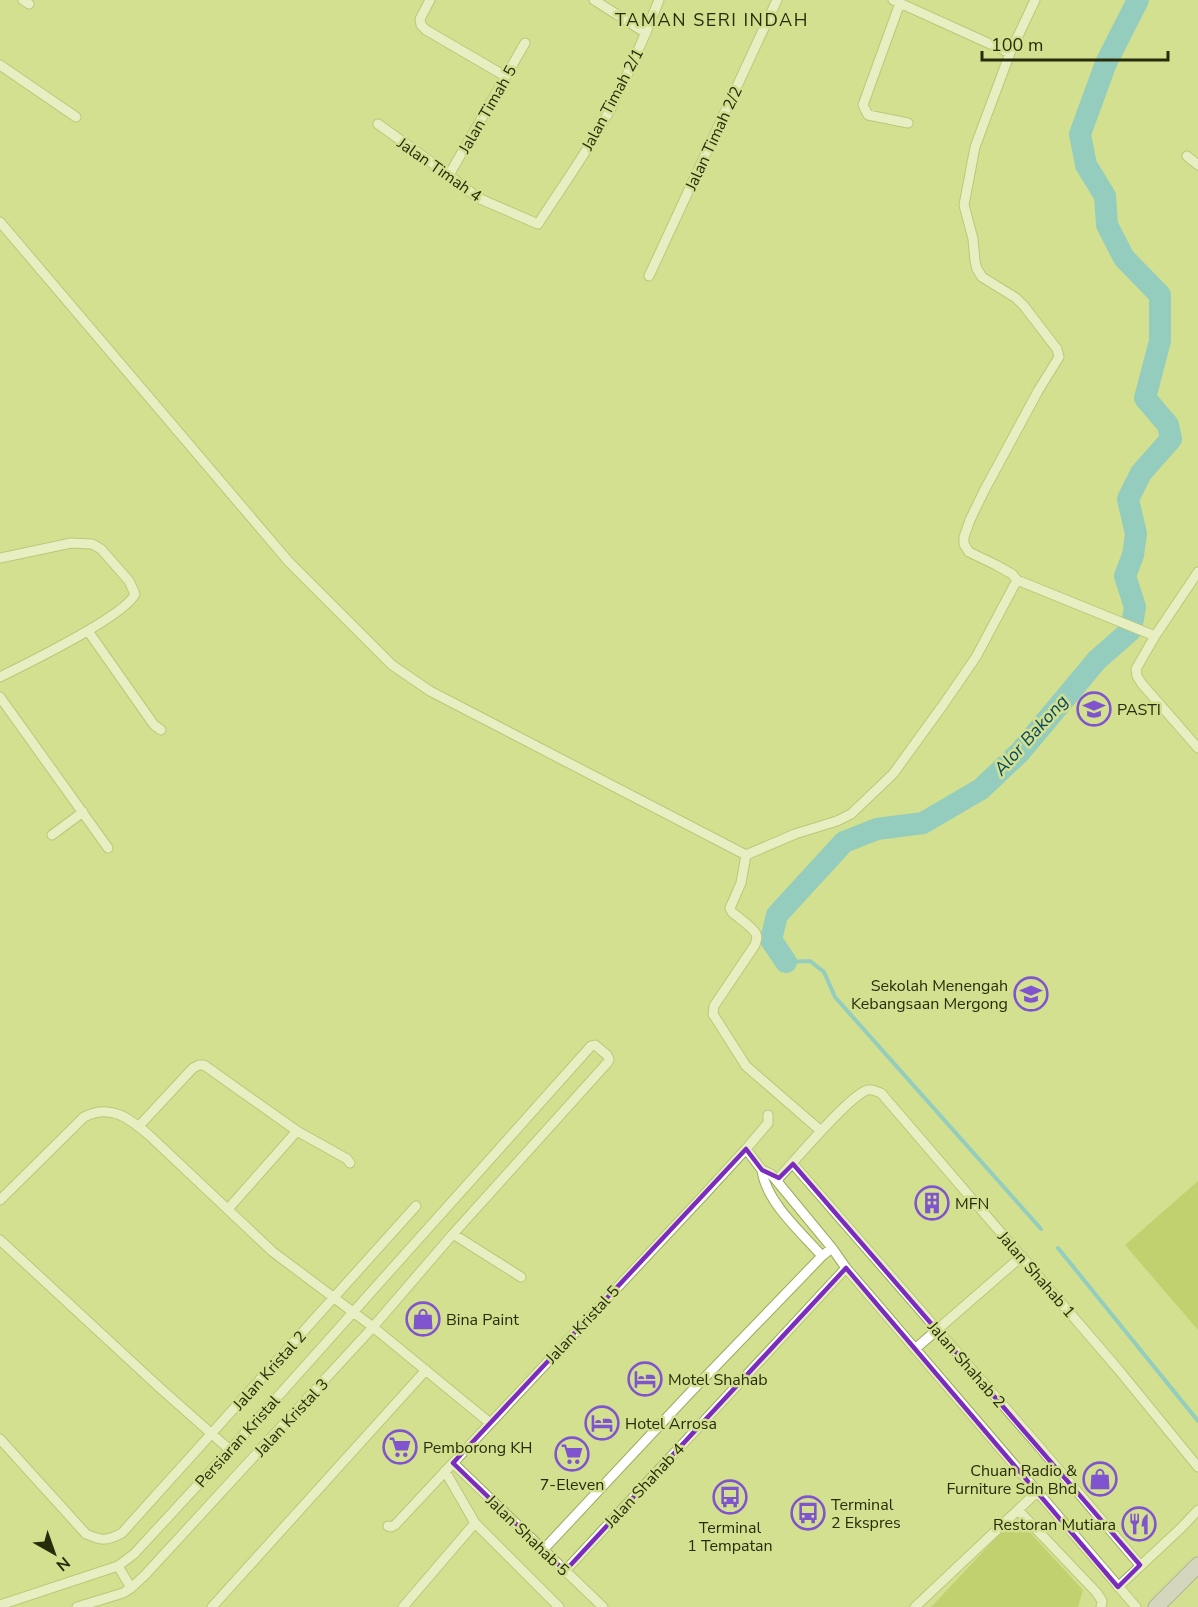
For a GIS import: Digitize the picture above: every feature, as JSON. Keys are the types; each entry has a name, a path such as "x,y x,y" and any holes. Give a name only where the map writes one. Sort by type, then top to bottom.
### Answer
{"main road":[{"path":"1156,1607 1198,1565"}],"street":[{"path":"430,0 420,19 422,26 505,76"},
{"path":"594,0 646,33"},
{"name":"Jalan Timah 2/1","path":"538,224 611,107 659,0"},
{"name":"Jalan Timah 2/2","path":"650,276 777,0"},
{"path":"1035,0 1010,53 975,147 964,205 974,238 977,269 982,277 1016,298 1024,306 1056,349 1059,357 984,491 970,520 964,544 969,552 996,565 1017,580 1155,636"},
{"path":"908,123 868,115 863,105 897,2 1010,53"},
{"name":"Jalan Timah 5","path":"448,175 525,43"},
{"path":"0,65 76,117"},
{"name":"Jalan Timah 4","path":"378,124 478,198 538,224"},
{"path":"1187,156 1198,165"},
{"path":"0,222 289,562 392,665 430,691 746,855"},
{"path":"0,558 71,543 92,544 101,549 129,581 135,594 127,603 88,631 0,677"},
{"path":"1198,572 1136,669 1142,684 1198,748"},
{"path":"746,855 851,814 893,774 976,657 1017,580"},
{"path":"88,631 154,725 161,730"},
{"path":"0,697 108,848"},
{"path":"52,835 83,812"},
{"path":"746,855 741,883 730,908 753,929 757,938 755,945 714,1006 713,1014 746,1066 821,1131"},
{"name":"Persiaran Kristal","path":"0,1605 118,1566 134,1554 230,1450 591,1046 597,1046 609,1057 608,1062 453,1234"},
{"path":"139,1126 193,1068 204,1065 297,1131 347,1159 350,1163"},
{"name":"Jalan Shahab 1","path":"777,1180 821,1131 860,1094 867,1090 874,1090 882,1094 1118,1369 1198,1467"},
{"path":"0,1200 84,1117 94,1112 114,1112 139,1126 273,1252 373,1327 490,1423"},
{"name":"Jalan Kristal 5","path":"388,1526 394,1525 453,1463 746,1149 768,1123 768,1115"},
{"path":"228,1209 297,1131"},
{"path":"746,1149 762,1170 764,1182 774,1201 822,1256"},
{"name":"Jalan Shahab 2","path":"793,1164 1140,1565"},
{"path":"762,1170 777,1180 846,1268 1136,1607"},
{"name":"Jalan Kristal 2","path":"0,1439 86,1534 109,1540 122,1533 416,1206"},
{"path":"453,1234 521,1277"},
{"name":"Jalan Kristal 3","path":"127,1590 232,1481 373,1327 453,1234"},
{"path":"0,1240 230,1450"},
{"path":"543,1550 686,1397 832,1248"},
{"path":"915,1349 1022,1256"},
{"name":"Jalan Shahab 4","path":"565,1570 846,1268"},
{"path":"212,1607 426,1370"},
{"name":"Jalan Shahab 5","path":"453,1463 603,1607"},
{"path":"445,1471 476,1523 559,1607"},
{"path":"915,1607 1037,1492"},
{"path":"1018,1510 1097,1593 1102,1601 1101,1607"},
{"path":"1118,1587 1198,1510"},
{"path":"404,1607 476,1523"},
{"path":"77,1607 127,1590 118,1566"}],"highlighted area":[{"path":"746,1149 762,1170 779,1178 793,1164 1140,1565 1118,1587 846,1268 565,1571 453,1463"}],"green space":[{"path":"1198,1181 1198,1330 1125,1245"},
{"path":"1007,1526 1025,1527 1083,1590 1078,1607 931,1607"}],"waterway":[{"name":"Alor Bakong","path":"786,962 771,940 777,915 844,842 877,829 923,823 981,789 1020,752 1097,660 1131,630 1135,607 1125,576 1133,555 1136,534 1128,499 1141,473 1171,439 1168,425 1145,398 1160,341 1160,295 1124,258 1107,225 1105,196 1086,165 1080,134 1106,63 1138,0"},
{"path":"786,962 810,961 824,972 835,997 1041,1229"},
{"path":"1058,1248 1198,1421"}],"place":[{"name":"PASTI","path":"1094,709"},
{"name":"Sekolah Menengah Kebangsaan Mergong","path":"1031,994"},
{"name":"MFN","path":"932,1203"},
{"name":"Bina Paint","path":"423,1319"},
{"name":"Motel Shahab","path":"645,1379"},
{"name":"Hotel Arrosa","path":"602,1423"},
{"name":"Pemborong KH","path":"400,1447"},
{"name":"7-Eleven","path":"572,1454"},
{"name":"Chuan Radio & Furniture Sdn Bhd","path":"1100,1479"},
{"name":"Terminal 1 Tempatan","path":"730,1497"},
{"name":"Terminal 2 Ekspres","path":"808,1513"},
{"name":"Restoran Mutiara","path":"1139,1524"}],"district":[{"name":"TAMAN SERI INDAH","path":"712,20"}]}
